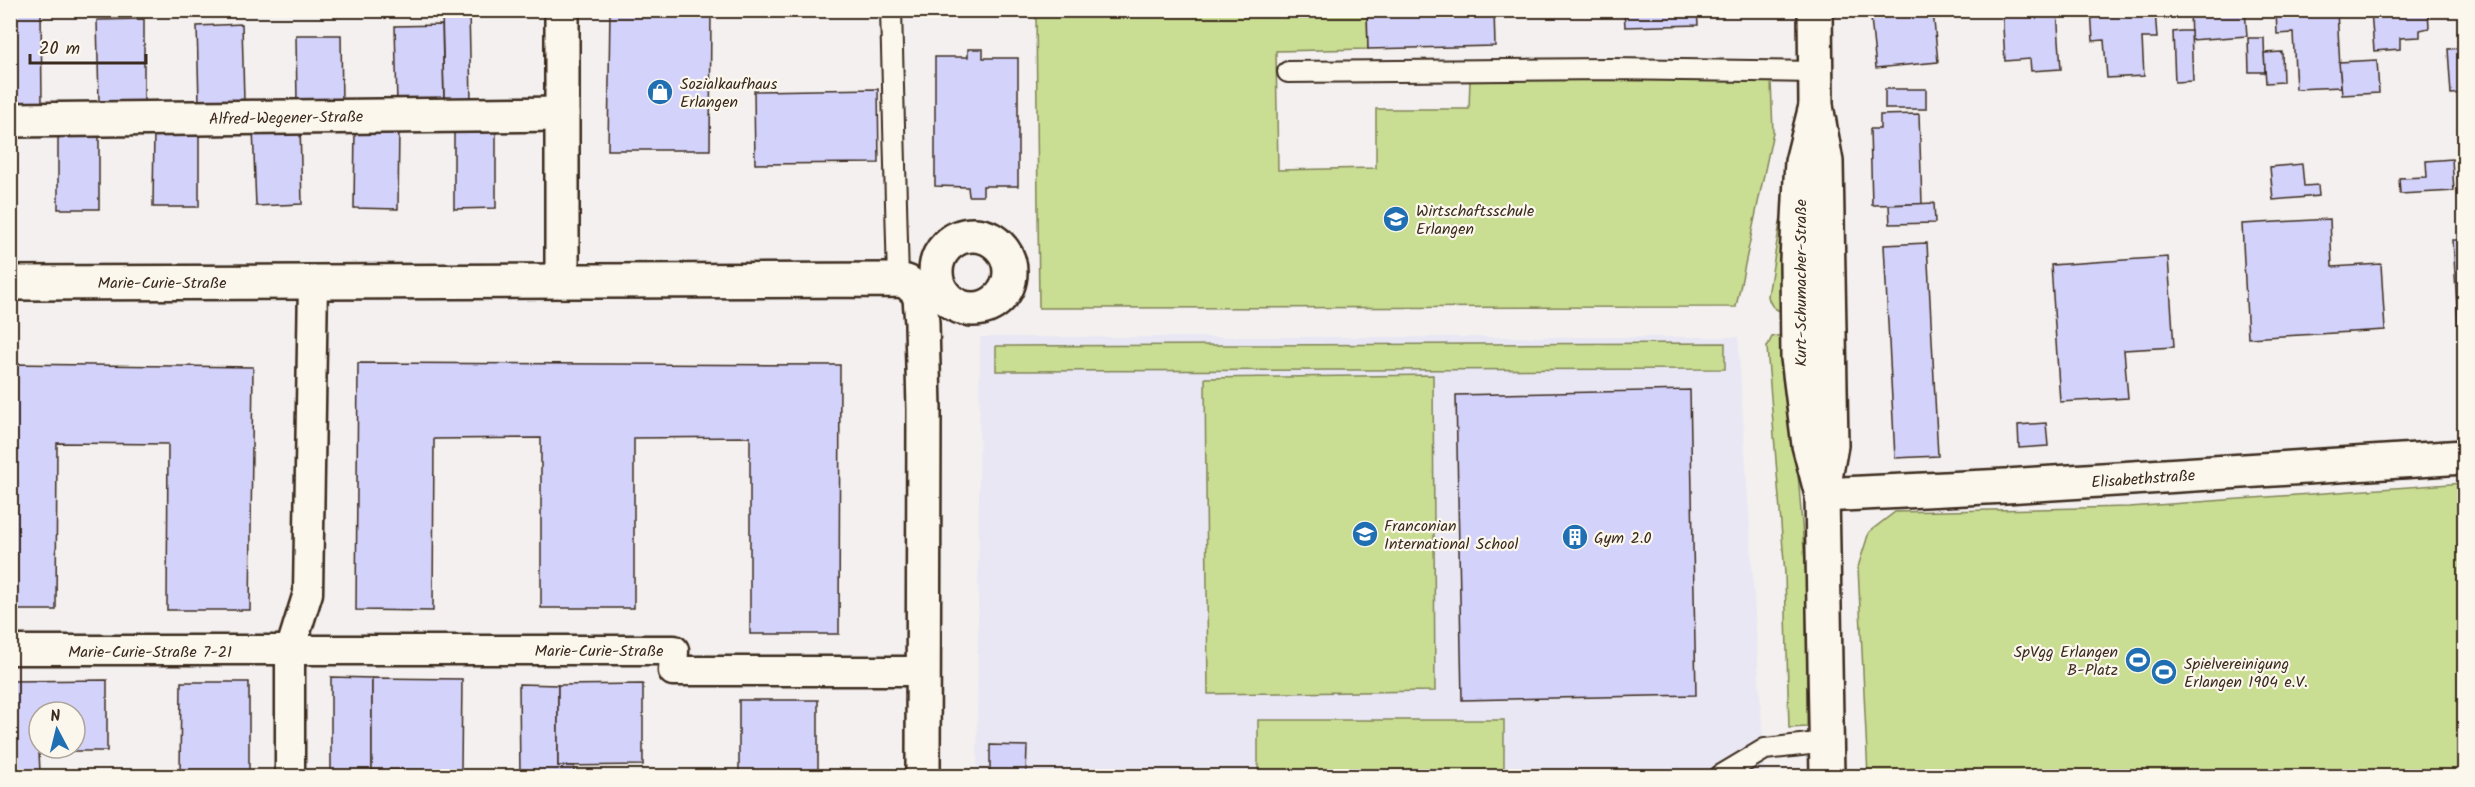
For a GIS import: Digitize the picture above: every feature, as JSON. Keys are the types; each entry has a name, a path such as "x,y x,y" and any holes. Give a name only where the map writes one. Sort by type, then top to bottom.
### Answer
{"street":[{"path":"562,10 562,281"},
{"name":"Kurt-Schumacher-Straße","path":"1815,10 1816,106 1802,162 1801,178 1797,260 1798,358 1809,446 1822,495 1827,777"},
{"name":"Alfred-Wegener-Straße","path":"10,120 562,114"},
{"name":"Marie-Curie-Straße","path":"10,283 562,281 919,288"},
{"path":"290,777 290,651 308,593 313,282"},
{"path":"919,288 924,410 923,777"},
{"name":"Elisabethstraße","path":"1822,495 2006,486 2464,457"},
{"name":"Marie-Curie-Straße 7-21","path":"10,650 290,651"},
{"name":"Marie-Curie-Straße","path":"290,651 674,650 673,671 922,670"}],"lane":[{"path":"891,10 919,288"},
{"path":"1288,72 1611,69 1815,72"},
{"path":"1720,777 1765,749 1827,742"}],"shaded area":[{"name":"Franconian International School","path":"980,337 1738,337 1765,776 977,776"}],"green space":[{"name":"Wirtschaftsschule Erlangen","path":"1036,11 1367,11 1368,49 1276,51 1278,170 1376,168 1376,109 1469,109 1470,79 1677,74 1771,81 1773,132 1736,307 1039,308"},
{"path":"1781,217 1787,217 1785,312 1774,307 1768,296"},
{"path":"1787,334 1806,575 1807,727 1789,728 1785,574 1767,347 1772,337"},
{"path":"1725,343 1725,369 996,371 996,346"},
{"path":"1433,375 1435,691 1208,694 1205,378"},
{"name":"SpVgg Erlangen B-Platz","path":"2464,483 2464,776 1868,776 1858,567 1869,532 1895,512 2129,507"},
{"path":"1258,720 1504,720 1504,776 1258,776"}],"building":[{"path":"10,10 41,10 42,102 10,103"},
{"path":"442,10 469,10 471,101 444,102"},
{"name":"Sozialkaufhaus Erlangen","path":"610,10 711,10 710,150 608,150"},
{"path":"1367,10 1494,10 1495,46 1368,49"},
{"path":"1624,10 1697,10 1698,25 1625,27"},
{"path":"2002,10 2057,10 2061,69 2031,71 2030,59 2005,61"},
{"path":"2091,10 2155,10 2157,38 2142,38 2144,76 2107,78 2104,40 2093,41"},
{"path":"2190,10 2245,10 2247,36 2191,40"},
{"path":"2276,10 2337,10 2341,87 2296,89 2293,33 2277,34"},
{"path":"2371,10 2428,10 2429,28 2420,30 2420,37 2400,38 2400,49 2374,51"},
{"path":"1933,11 1938,62 1876,68 1871,18"},
{"path":"144,19 144,101 99,102 97,20"},
{"path":"242,24 244,101 199,102 197,26"},
{"path":"442,25 444,102 397,103 395,26"},
{"path":"2191,31 2193,81 2175,82 2173,32"},
{"path":"296,35 341,35 342,103 297,103"},
{"path":"2248,38 2264,38 2265,72 2249,72"},
{"path":"2464,48 2464,93 2451,94 2448,49"},
{"path":"968,49 983,49 983,58 1018,58 1018,186 983,186 983,196 969,196 968,187 935,186 935,57 968,57"},
{"path":"2282,52 2283,82 2266,83 2264,53"},
{"path":"2377,60 2379,93 2342,95 2339,62"},
{"path":"878,89 879,163 755,164 754,91"},
{"path":"1885,89 1926,89 1926,109 1885,109"},
{"path":"1919,114 1922,204 1872,205 1870,129 1880,129 1880,115"},
{"path":"300,126 302,204 256,206 253,128"},
{"path":"355,126 399,127 398,209 354,208"},
{"path":"496,127 496,208 454,209 454,128"},
{"path":"58,128 99,129 99,209 58,209"},
{"path":"154,129 199,129 199,207 153,207"},
{"path":"2452,159 2454,191 2400,194 2399,178 2427,177 2426,161"},
{"path":"2302,164 2304,186 2318,185 2319,196 2273,200 2270,167"},
{"path":"1934,203 1935,223 1890,224 1889,205"},
{"path":"2330,219 2332,267 2381,264 2385,330 2248,338 2242,224"},
{"path":"2453,240 2464,240 2464,376 2461,376"},
{"path":"1927,243 1938,456 1895,458 1884,245"},
{"path":"2168,257 2174,347 2124,350 2128,398 2060,402 2051,265"},
{"path":"358,363 840,365 839,634 750,634 750,437 634,438 634,608 541,608 541,438 434,439 433,611 356,610"},
{"path":"10,364 253,367 250,610 167,610 168,444 57,443 56,610 10,610"},
{"name":"Gym 2.0","path":"1690,390 1696,695 1462,700 1456,395"},
{"path":"2046,423 2048,446 2019,448 2018,425"},
{"path":"331,677 372,678 372,770 389,770 389,776 331,776"},
{"path":"372,678 462,679 461,770 372,770"},
{"path":"107,680 107,751 87,751 87,700 27,700 27,760 39,760 40,773 52,773 52,776 10,776 10,681"},
{"path":"181,682 249,682 249,776 180,776"},
{"path":"519,684 558,685 558,766 574,766 574,776 520,776"},
{"path":"643,684 643,765 558,766 558,685"},
{"path":"739,700 818,700 818,776 739,776"},
{"path":"990,745 1027,746 1026,775 990,776"}],"place":[{"name":"Sozialkaufhaus Erlangen","path":"660,92"},
{"name":"Wirtschaftsschule Erlangen","path":"1396,219"},
{"name":"Franconian International School","path":"1365,534"},
{"name":"Gym 2.0","path":"1575,537"},
{"name":"SpVgg Erlangen B-Platz","path":"2138,660"},
{"name":"Spielvereinigung Erlangen 1904 e.V.","path":"2164,672"}]}
